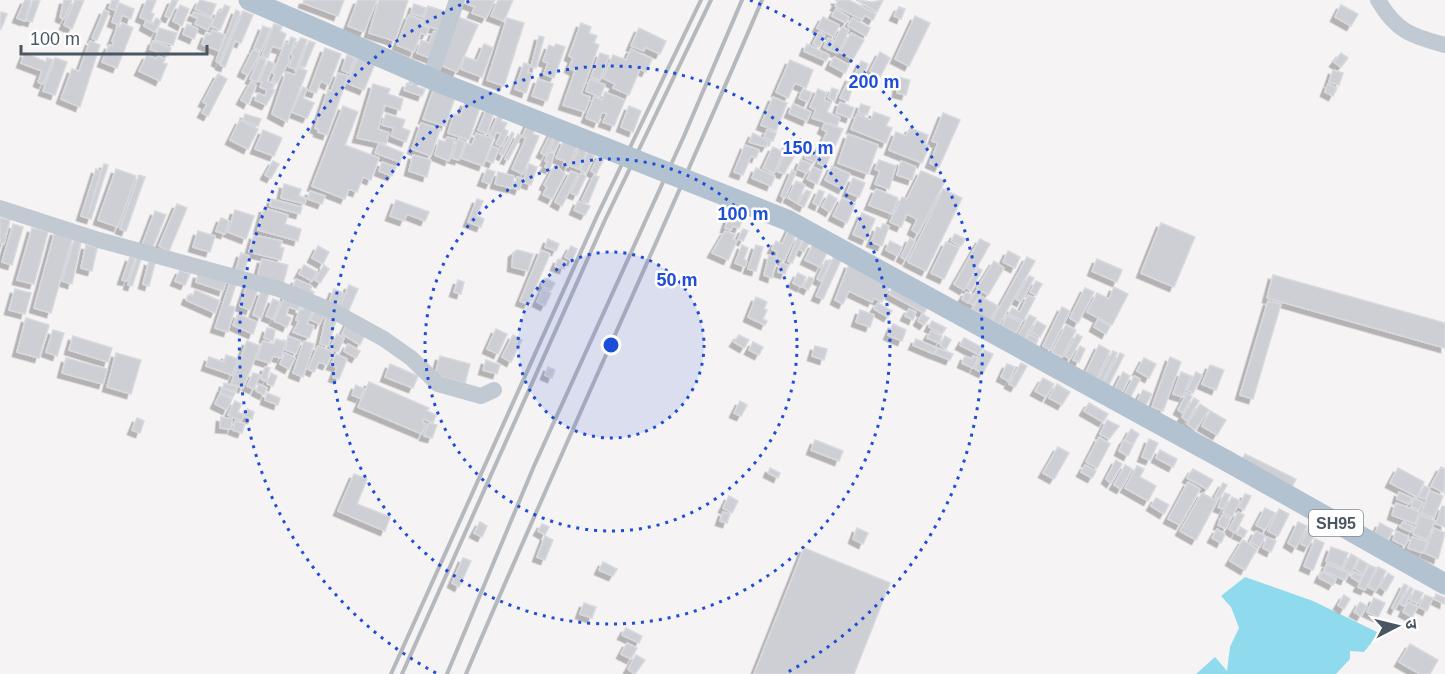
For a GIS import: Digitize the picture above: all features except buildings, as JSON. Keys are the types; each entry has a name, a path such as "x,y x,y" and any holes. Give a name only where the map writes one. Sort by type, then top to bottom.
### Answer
{"main road":[{"name":"SH95","path":"249,0 441,83 787,220 1227,461 1445,584"}],"street":[{"path":"434,66 457,0"},
{"path":"1378,0 1389,20 1398,28 1420,38 1445,45"},
{"path":"0,208 99,240 279,289 344,316 384,339 411,358 438,384 481,396 494,390"}],"water":[{"path":"1245,577 1313,601 1379,633 1364,652 1350,651 1350,659 1336,674 1196,674 1215,657 1227,671 1230,647 1239,628 1231,607 1221,596"}],"railway":[{"path":"391,674 597,216 701,0"},
{"path":"402,674 605,220 711,0"},
{"path":"447,674 534,466 684,136 742,0"},
{"path":"466,674 762,0"}]}
